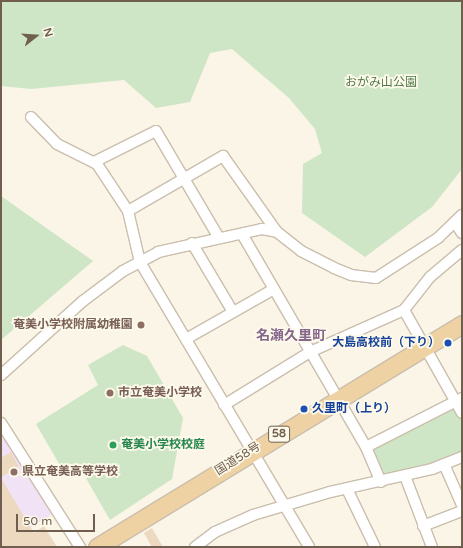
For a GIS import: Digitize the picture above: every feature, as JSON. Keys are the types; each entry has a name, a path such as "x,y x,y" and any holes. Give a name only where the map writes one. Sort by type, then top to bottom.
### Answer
{"highway":[{"name":"国道58号","path":"98,547 250,451 462,324"}],"street":[{"path":"31,116 58,144 94,162 128,211 140,262 250,451 309,547"},
{"path":"94,162 156,131 219,238"},
{"path":"128,211 223,156 277,232 301,251 334,268 352,275 376,278 438,238 459,219"},
{"path":"459,219 462,233"},
{"path":"1,375 83,301 140,262 158,252 192,243 262,229 277,232"},
{"path":"242,234 366,447 381,482"},
{"path":"192,243 233,312"},
{"path":"224,405 310,352 404,310 430,277 462,250"},
{"path":"186,339 274,289"},
{"path":"404,310 424,347 459,400 462,413"},
{"path":"366,447 459,400"},
{"path":"1,423 80,547"},
{"path":"195,547 236,521 284,505 405,476 462,457"},
{"path":"444,464 462,505"},
{"path":"405,476 432,547"},
{"path":"347,489 375,547"},
{"path":"423,526 462,511"}],"shaded area":[{"name":"県立奄美高等学校","path":"1,431 54,513 1,546"}],"green space":[{"name":"おがみ山公園","path":"1,1 462,1 462,169 432,207 365,257 302,213 303,164 322,153 315,129 289,98 232,49 210,53 190,102 156,108 124,80 31,89 1,86"},
{"path":"1,196 93,261 1,340"},
{"name":"奄美小学校校庭","path":"123,345 147,356 183,418 172,479 110,520 79,466 65,474 36,424 98,385 88,365"},
{"path":"454,404 462,419 462,455 384,481 370,447"}],"building":[{"path":"11,452 19,467 1,477 1,458"},
{"path":"1,478 34,533 44,526 57,547 1,547"},
{"path":"152,528 163,547 152,547 144,533"}],"place":[{"name":"奄美小学校附属幼稚園","path":"141,325"},
{"name":"大島高校前（下り）","path":"448,343"},
{"name":"市立奄美小学校","path":"110,393"},
{"name":"久里町（上り）","path":"304,409"},
{"name":"奄美小学校校庭","path":"113,445"},
{"name":"県立奄美高等学校","path":"14,472"}],"district":[{"name":"名瀬久里町","path":"291,336"}]}
